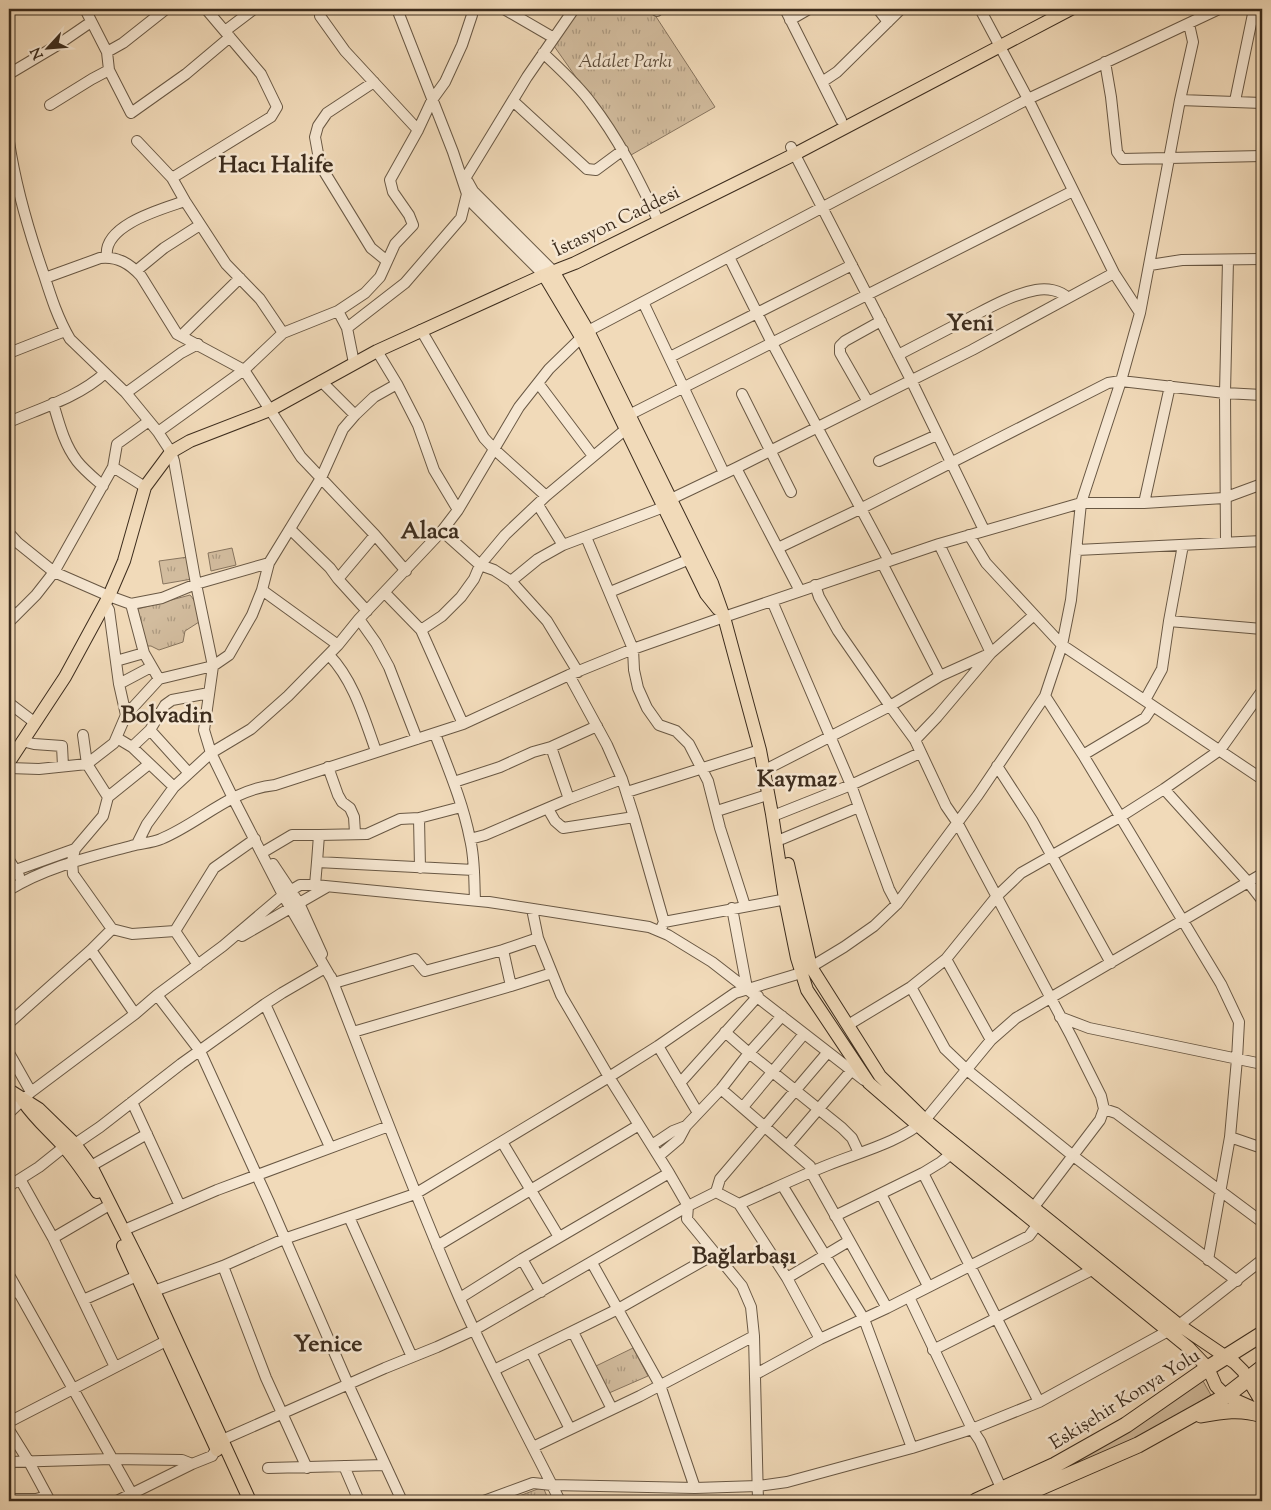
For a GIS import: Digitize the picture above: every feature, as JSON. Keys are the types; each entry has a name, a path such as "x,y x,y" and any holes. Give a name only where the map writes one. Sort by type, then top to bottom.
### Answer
{"highway":[{"name":"Eskişehir Konya Yolu","path":"1005,1496 1126,1425 1208,1368 1262,1334"},
{"name":"Eskişehir Konya Yolu","path":"976,1501 1005,1496 1138,1445 1226,1396 1262,1368"},
{"path":"1187,1418 1235,1409 1262,1414"}],"main road":[{"path":"790,898 778,814 724,617 712,583 668,503 584,334 548,273 573,258 656,216 793,150 841,120 998,42 1050,9"},
{"name":"İstasyon Caddesi","path":"171,452 190,441 270,410 354,363 421,330 548,273 575,263 998,42 1071,9"},
{"path":"9,762 65,677 107,600 124,561 145,487 171,452"},
{"path":"668,503 706,594 724,617"},
{"path":"766,770 768,795 806,970 807,990 869,1083 1174,1328 1189,1348 1208,1368 1216,1386 1226,1396 1262,1414"},
{"path":"806,970 848,1025 880,1076 951,1154 1036,1216 1092,1270 1174,1328 1228,1357 1243,1371 1262,1403"},
{"path":"9,1090 27,1095 70,1145 92,1166 154,1291 220,1445 241,1501"},
{"path":"70,1145 106,1207 166,1342 250,1501"}],"street":[{"path":"85,9 107,52 109,70 132,113 186,74 254,9"},
{"path":"107,52 166,9"},
{"path":"172,178 271,117 277,107 261,74 206,9"},
{"path":"397,9 453,152 467,194 473,204 548,273"},
{"path":"158,432 244,370 283,333 338,311 365,294 380,277 395,244 413,225 409,215 393,192 390,180 418,130 432,100 445,82 462,45 472,15 472,9"},
{"path":"504,9 554,38"},
{"path":"347,328 405,283 461,218 467,194 466,178 513,101 574,9"},
{"path":"785,9 841,120"},
{"path":"790,20 809,9"},
{"path":"878,9 888,22"},
{"path":"822,82 837,72 901,9"},
{"path":"980,9 1028,99 1114,273 1140,313"},
{"path":"137,844 147,824 174,787 188,772 211,753 251,729 288,696 338,646 359,620 442,531 458,510 519,407 549,369 584,334 1028,99 1219,9"},
{"path":"1235,101 1254,14 1252,9"},
{"path":"318,11 345,51 418,130"},
{"path":"9,74 56,46 91,22"},
{"path":"154,1291 223,1266 284,1239 415,1194 609,1077 658,1046 735,992 806,970 874,926 896,904 998,766 1045,696 1062,645 1071,600 1081,503 1121,381 1140,313 1150,264 1168,158 1192,42 1188,24"},
{"path":"544,53 590,101 623,150 656,216"},
{"path":"1105,62 1117,152 1122,159 1262,156"},
{"path":"50,105 109,70"},
{"path":"374,82 327,113 314,136 319,159 325,173 371,248 387,261"},
{"path":"1180,100 1262,103"},
{"path":"513,101 587,169 596,170 623,150"},
{"path":"137,141 172,178 226,264 260,300 283,333"},
{"path":"9,142 12,177 53,306 65,331 70,339 126,393 158,432 171,452 213,666 204,730 211,753 255,839 295,906 324,968 334,983"},
{"path":"793,150 911,380 984,530"},
{"path":"453,152 473,191 548,273"},
{"path":"420,630 442,616 461,597 474,579 480,565 505,535 546,496 593,456 626,421 772,342 1073,191"},
{"path":"107,257 109,242 129,224 141,217 185,201"},
{"path":"136,271 164,248 200,225"},
{"path":"729,256 772,342 862,508 885,562 940,676"},
{"path":"45,278 107,257 121,260 136,271 177,334 244,370 301,457 375,535 406,571"},
{"path":"1150,264 1182,260 1262,259"},
{"path":"1226,543 1224,498 1228,260"},
{"path":"670,357 852,265"},
{"path":"511,581 538,559 563,545 668,503 724,473 972,350 1114,273"},
{"path":"181,336 240,278"},
{"path":"374,285 386,297"},
{"path":"898,355 994,306 1024,293 1038,290 1055,290 1064,293 1068,298"},
{"path":"643,302 724,473"},
{"path":"338,311 347,328 354,363"},
{"path":"868,402 840,353 840,346 845,341 881,321"},
{"path":"421,330 474,422 495,450 546,496"},
{"path":"9,354 65,331"},
{"path":"126,393 181,353 198,344"},
{"path":"377,351 397,384 418,425 434,470 458,510"},
{"path":"9,422 87,388 105,373"},
{"path":"321,381 355,415"},
{"path":"778,548 862,508 1108,383 1121,381 1225,393 1262,394"},
{"path":"538,383 593,456"},
{"path":"9,768 39,769 86,764 114,743 126,715 159,679 213,666 229,655 252,615 262,590 269,563 321,478 343,429 374,397 397,384"},
{"path":"1144,503 1170,386"},
{"path":"742,394 791,492"},
{"path":"53,403 65,440 72,453 80,465 103,486"},
{"path":"11,615 36,595 54,572 113,467 117,444 149,421"},
{"path":"878,461 937,435"},
{"path":"113,467 145,487"},
{"path":"736,468 800,591"},
{"path":"9,890 23,881 72,862 137,844 160,840 233,798 264,786 275,785 463,724 633,649 939,544 1081,503 1144,503 1224,498 1262,484"},
{"path":"538,505 563,545"},
{"path":"290,529 330,568 368,611"},
{"path":"442,531 480,565 494,570 511,581 547,621 574,674 627,792 662,927 758,996 804,1034 869,1083"},
{"path":"9,533 18,543 54,572 107,600 131,604 162,598 196,584 269,563"},
{"path":"338,579 375,535"},
{"path":"969,535 986,563 1062,645 1262,779"},
{"path":"586,537 633,649 634,670 638,688 647,708 659,725 676,731 689,744 708,781 710,797 745,906"},
{"path":"1077,550 1262,541"},
{"path":"939,544 991,653"},
{"path":"1083,755 1145,718 1162,669 1183,545"},
{"path":"610,592 690,559"},
{"path":"756,1374 820,1339 888,1308 1029,1236 1036,1216 1072,1155 1100,1120 1104,1109 1101,1096 1072,1036 1060,1018 957,822 946,806 915,740 838,631 819,597 816,585"},
{"path":"262,590 338,646"},
{"path":"385,593 420,630 463,724"},
{"path":"107,600 110,610 119,684 126,715"},
{"path":"772,601 851,785 896,904"},
{"path":"131,604 144,653 159,679"},
{"path":"915,740 937,718 991,653 1034,615"},
{"path":"359,620 376,643 389,667 417,739"},
{"path":"1169,621 1262,629"},
{"path":"116,661 144,653"},
{"path":"766,770 890,706 940,676 991,653"},
{"path":"329,655 341,668 351,685 376,751"},
{"path":"119,684 151,667"},
{"path":"848,1025 911,987 946,959 997,896 1021,873 1120,817 1220,750 1262,691"},
{"path":"132,747 150,730 165,706 172,700 210,693"},
{"path":"1045,696 1083,755 1221,984 1239,1022 1230,1137 1208,1260"},
{"path":"9,703 34,722"},
{"path":"454,782 500,767 534,752 551,747 596,726"},
{"path":"150,730 188,772"},
{"path":"435,734 454,782 470,839 475,900"},
{"path":"83,735 86,764 108,797"},
{"path":"117,738 132,747 174,787"},
{"path":"22,741 62,746 63,766"},
{"path":"551,747 569,799"},
{"path":"627,792 760,750"},
{"path":"778,814 851,785 920,752"},
{"path":"148,764 108,797 103,816 75,849 72,862 73,874 112,929 132,934 175,930"},
{"path":"998,766 1021,802 1110,963"},
{"path":"328,767 338,794 350,808 354,817 355,833"},
{"path":"470,839 485,835 569,799 622,779"},
{"path":"1164,789 1262,900"},
{"path":"716,811 768,795"},
{"path":"265,851 292,835 367,834 392,821 419,818 461,806"},
{"path":"782,839 859,807"},
{"path":"548,809 555,821 563,828 634,817"},
{"path":"419,818 420,868"},
{"path":"315,885 319,835"},
{"path":"255,839 265,851 287,892"},
{"path":"175,930 214,868 255,839"},
{"path":"16,870 75,849"},
{"path":"9,860 23,881"},
{"path":"317,862 474,870"},
{"path":"739,1204 811,1172 887,1142 921,1123 991,1040 1016,1018 1262,874"},
{"path":"9,1113 27,1095 224,946 287,892 300,886 315,885 475,900 649,927 662,927 732,908 790,898"},
{"path":"224,946 327,887"},
{"path":"295,906 314,932 415,1194 474,1330 560,1501"},
{"path":"732,908 746,988"},
{"path":"532,909 538,938 561,995 688,1206 686,1219 742,1286 751,1307 756,1374 758,1501"},
{"path":"9,1023 112,929"},
{"path":"175,930 198,966"},
{"path":"334,983 415,959 425,971 503,950 538,938"},
{"path":"91,950 135,1014"},
{"path":"503,950 511,986"},
{"path":"946,959 991,1040"},
{"path":"9,1186 100,1127 282,992 324,968"},
{"path":"352,1032 552,973"},
{"path":"911,987 945,1049 967,1070 1072,1155 1237,1281"},
{"path":"157,995 200,1052 402,1501"},
{"path":"680,1083 758,996"},
{"path":"265,1004 330,1147"},
{"path":"659,1156 679,1139 686,1126 721,1089 749,1053 782,1016"},
{"path":"1060,1018 1089,1028 1262,1064"},
{"path":"725,1032 852,1138 859,1153"},
{"path":"743,1107 804,1034"},
{"path":"658,1046 698,1113"},
{"path":"116,1501 134,1498 192,1464 212,1456 220,1445 282,1413 474,1330 688,1206 716,1192 720,1179 828,1052"},
{"path":"9,1054 27,1095"},
{"path":"787,1146 851,1070"},
{"path":"721,1089 810,1166 811,1172 835,1216 888,1308"},
{"path":"132,1102 180,1206"},
{"path":"1104,1109 1116,1113 1222,1190 1262,1222"},
{"path":"437,1246 638,1125"},
{"path":"124,1230 256,1175 388,1126"},
{"path":"652,1145 673,1131 686,1126"},
{"path":"92,1166 147,1134"},
{"path":"1230,1137 1262,1148"},
{"path":"502,1142 559,1237"},
{"path":"835,1216 923,1173 951,1154"},
{"path":"460,1298 669,1172"},
{"path":"923,1173 1039,1402"},
{"path":"20,1179 53,1238 115,1367"},
{"path":"782,1185 864,1319 912,1448"},
{"path":"716,1192 739,1204 787,1278 820,1339"},
{"path":"881,1194 928,1286"},
{"path":"53,1238 106,1207"},
{"path":"349,1217 412,1357"},
{"path":"787,1278 849,1241"},
{"path":"494,1370 618,1309 715,1254"},
{"path":"522,1259 541,1292"},
{"path":"484,1501 533,1483 695,1488 758,1486 786,1482 912,1448 972,1429 1039,1402 1174,1328 1262,1260"},
{"path":"592,1263 660,1385 695,1488"},
{"path":"223,1266 247,1331 307,1468"},
{"path":"933,1350 1092,1270"},
{"path":"9,1275 13,1293 73,1390 134,1498"},
{"path":"82,1300 136,1276"},
{"path":"908,1297 972,1429 980,1441 1005,1496"},
{"path":"573,1332 612,1410"},
{"path":"533,1447 612,1410 754,1336"},
{"path":"9,1422 166,1342"},
{"path":"531,1352 570,1430"},
{"path":"9,1430 49,1499 9,1499"},
{"path":"9,1462 112,1459 182,1460 192,1464"},
{"path":"268,1468 385,1465"},
{"path":"344,1466 359,1501"}],"green space":[{"name":"Adalet Parkı","path":"579,9 651,9 715,107 631,155 554,46"},
{"path":"232,548 236,565 211,571 208,553"},
{"path":"188,557 192,579 163,584 159,561"},
{"path":"190,595 196,604 199,622 185,631 183,642 159,650 151,646 142,646 134,610"},
{"path":"633,1348 648,1376 609,1393 596,1366"},
{"path":"1203,1381 1211,1395 1143,1435 999,1501 990,1501 1069,1465"},
{"path":"543,1487 549,1501 506,1501"}],"district":[{"name":"Hacı Halife","path":"276,164"},
{"name":"Yeni","path":"970,322"},
{"name":"Alaca","path":"430,530"},
{"name":"Bolvadin","path":"167,714"},
{"name":"Kaymaz","path":"797,778"},
{"name":"Bağlarbaşı","path":"744,1255"},
{"name":"Yenice","path":"328,1343"}]}
